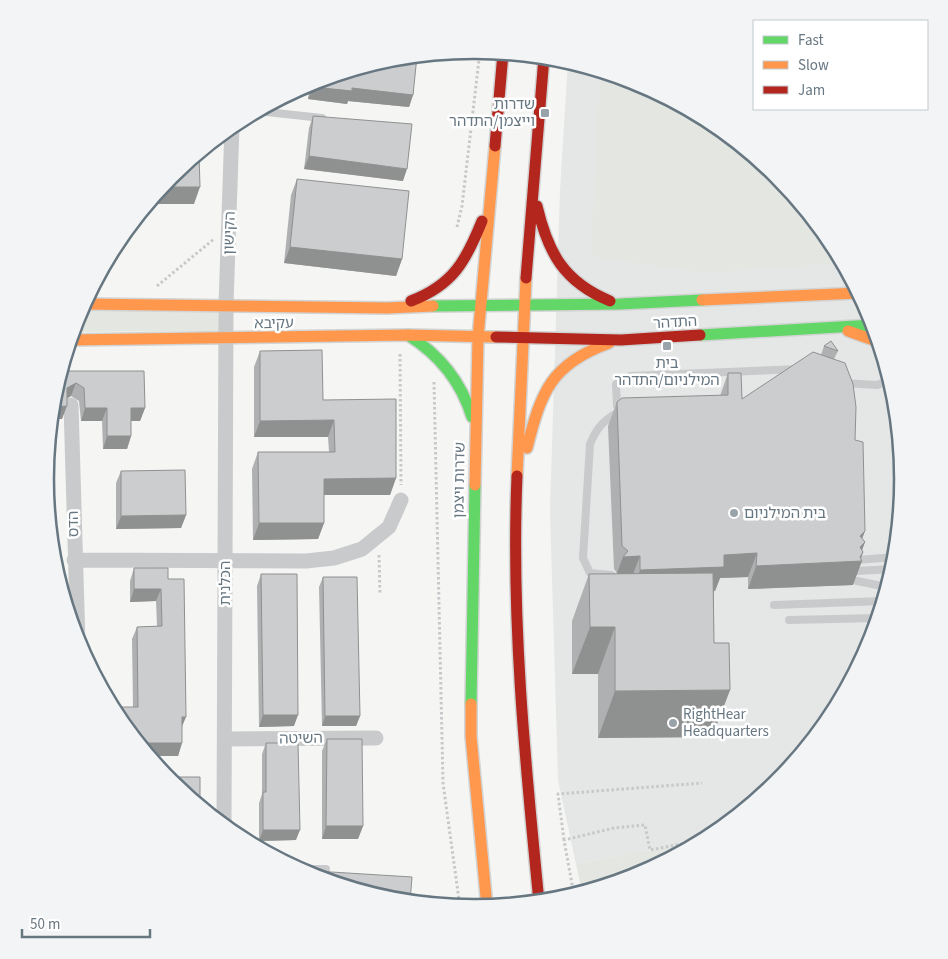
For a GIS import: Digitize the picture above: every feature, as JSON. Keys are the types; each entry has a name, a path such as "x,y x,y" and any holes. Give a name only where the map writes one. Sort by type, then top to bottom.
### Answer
{"main road":[{"name":"שדרות ויצמן","path":"485,900 472,736 471,647 478,337 501,60"},
{"path":"538,895 523,740 516,634 516,499 524,305 543,65"},
{"path":"533,185 546,238 563,270 586,290 620,304"},
{"path":"387,308 427,296 441,288 453,276 468,253 491,197"},
{"name":"התדהר","path":"480,304 620,304 851,294"},
{"name":"עקיבא","path":"93,304 387,308 480,304"},
{"name":"התדהר","path":"478,337 621,340 865,326"},
{"path":"828,328 852,332 870,339"},
{"path":"403,336 421,343 442,361 461,388 476,428"},
{"name":"עקיבא","path":"78,340 403,336 478,337"},
{"path":"516,499 536,411 546,388 560,368 580,355 597,347 621,340"}],"street":[{"name":"הקישון","path":"227,339 226,305 232,136"},
{"name":"הכלנית","path":"224,817 226,739 224,561 227,339"},
{"name":"הדס","path":"71,405 77,617"},
{"path":"74,560 306,561 334,558 362,548 389,527 401,500"},
{"name":"השיטה","path":"226,739 376,738"}],"lane":[{"path":"270,113 326,119"},
{"path":"614,575 590,573 583,558 590,444 596,430 604,421 622,413 617,406 616,384 630,376 795,368 804,370"},
{"path":"838,382 878,385 883,383"},
{"path":"857,560 887,558"},
{"path":"857,571 884,569"},
{"path":"857,581 881,586"},
{"path":"774,605 876,601"},
{"path":"789,620 871,618"},
{"path":"316,869 326,869"}],"path":[{"path":"456,233 462,206 479,59"},
{"path":"136,304 230,226"},
{"path":"401,500 403,336"},
{"path":"442,361 434,379 443,783 459,899"},
{"path":"378,535 380,594"},
{"path":"573,888 558,794 702,783"},
{"path":"564,840 614,828 645,825 650,850 682,844"}],"shaded area":[{"path":"568,70 635,91 660,103 707,130 751,164 790,202 807,224 838,269 851,294 872,344 880,371 891,425 894,479 891,534 880,588 872,615 851,665 838,690 790,757 771,777 730,813 682,844 576,864 558,780 550,510 560,190"},
{"path":"600,79 635,91 660,103 707,130 730,146 771,182 790,202 834,264 702,273 591,256"},
{"path":"218,310 219,331 81,332 90,311"},
{"path":"682,844 635,868 580,886 576,864"}],"building":[{"path":"416,63 413,95 352,88 352,91 322,88 365,74"},
{"path":"313,116 412,124 407,169 309,156"},
{"path":"199,162 200,187 172,187"},
{"path":"297,179 409,191 402,259 290,247"},
{"path":"831,341 838,351 824,346"},
{"path":"322,350 323,400 396,399 396,478 324,479 324,523 259,523 258,452 335,452 334,420 260,421 260,351"},
{"name":"בית המילניום","path":"813,352 845,363 853,384 856,407 855,440 863,442 865,531 860,536 865,542 860,547 863,552 860,557 862,561 756,566 757,553 724,555 724,567 640,570 640,556 623,557 628,551 622,546 617,402 622,398 728,395 728,373 741,373 742,399"},
{"path":"68,371 144,371 145,408 131,408 131,436 107,436 107,408 85,408 84,388 76,383 67,388 67,406 60,406"},
{"path":"185,470 186,515 121,516 121,471"},
{"path":"134,568 168,568 168,579 184,579 186,717 182,717 182,743 147,743 121,707 138,707 137,627 162,626 161,589 134,589"},
{"path":"713,573 714,643 729,643 730,690 615,691 615,627 590,627 589,574"},
{"path":"261,574 297,574 298,715 263,715"},
{"path":"323,577 357,577 360,716 325,716"},
{"path":"327,739 362,739 363,826 326,826"},
{"path":"266,743 298,743 300,830 263,830 263,792 266,792"},
{"path":"177,777 200,777 200,798"},
{"path":"323,871 412,877 411,895 365,885"}],"traffic: fast":[{"path":"433,306 620,304 702,300"},
{"path":"700,335 865,325"},
{"path":"408,335 430,351 448,370 462,392 472,417"},
{"path":"471,704 475,485"}],"traffic: slow":[{"path":"475,485 478,337 495,146"},
{"path":"517,476 526,278"},
{"path":"702,300 851,293"},
{"path":"93,304 387,308 433,306"},
{"path":"848,331 870,339"},
{"path":"78,340 408,335 496,337"},
{"path":"527,448 538,411 552,382 574,360 589,351 609,343"},
{"path":"471,704 471,736 486,900"}],"traffic: jam":[{"path":"495,146 502,60"},
{"path":"526,278 543,65"},
{"path":"537,206 541,223 560,264 581,285 610,301"},
{"path":"411,301 438,287 456,270 464,260 482,221"},
{"path":"496,337 621,340 700,335"},
{"path":"517,476 516,583 520,689 538,895"}],"place":[{"name":"שדרות וייצמן/התדהר","path":"545,113"},
{"name":"בית המילניום/התדהר","path":"667,346"},
{"name":"בית המילניום","path":"734,513"},
{"name":"RightHear Headquarters","path":"673,723"}]}
